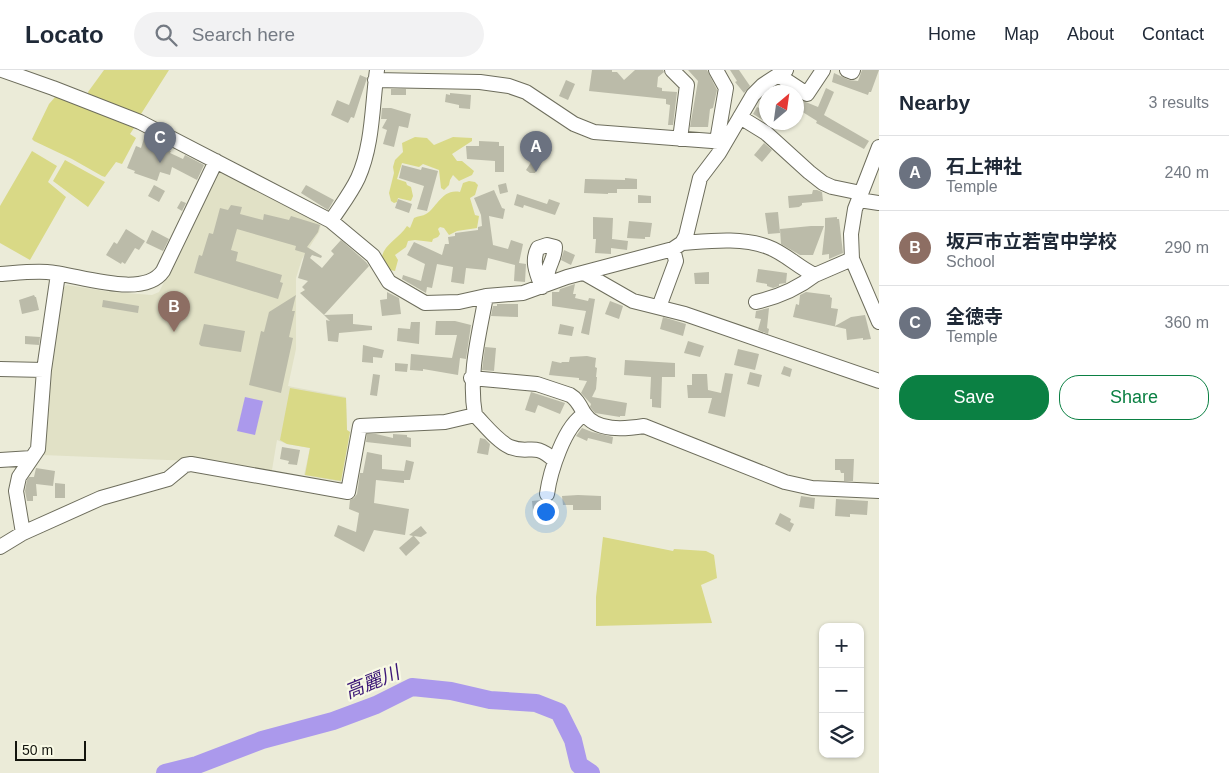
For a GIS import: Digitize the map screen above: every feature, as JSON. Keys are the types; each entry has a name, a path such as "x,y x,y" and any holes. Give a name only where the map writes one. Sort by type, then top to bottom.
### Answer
{"street":[{"path":"2,70 140,122 332,221 373,256 390,282 425,303 460,302 486,296 523,293 678,246 715,241 747,243 769,247 804,270 816,275"},
{"path":"672,70 687,85 680,139"},
{"path":"716,70 726,88 721,142"},
{"path":"659,307 676,262 678,246 686,236 700,178 721,142 753,95 763,85 782,73 807,94 823,70"},
{"path":"846,70 852,72 853,70"},
{"path":"332,221 358,178 363,164 368,142 376,75 481,76 521,90 574,124 594,132 721,142"},
{"path":"740,116 766,133 808,172 823,183 879,203"},
{"path":"879,147 860,196 852,223 852,258 879,322"},
{"path":"0,274 46,272 107,282 140,285 156,279 163,271 216,160"},
{"path":"756,302 789,292 816,275 852,258"},
{"path":"23,533 16,490 19,477 38,449 44,370 58,274"},
{"path":"584,274 633,301 703,320 879,381"},
{"path":"486,296 471,378 471,396 475,415 508,446 541,450 554,460"},
{"path":"0,368 44,370"},
{"path":"471,378 537,384 570,394 585,414 593,422 600,425 623,429 648,427 785,482 812,488 879,491"},
{"path":"547,494 554,460 576,421 585,414"},
{"path":"0,548 23,533 101,498 168,480 185,465 191,464 348,492 360,426 444,422 475,415"},
{"path":"0,460 32,458"}],"shaded area":[{"path":"104,70 169,70 141,114 136,118 89,97 88,92"},
{"path":"56,96 134,128 130,134 136,138 122,164 116,162 105,177 32,139 49,104"},
{"path":"415,137 427,138 434,145 453,137 472,138 472,141 452,154 457,161 462,161 474,171 472,175 459,181 453,175 449,185 444,190 441,188 439,170 423,164 419,167 402,163 397,179 406,182 411,187 413,196 411,201 398,198 397,202 394,203 391,201 389,193 395,160 403,152 402,143"},
{"path":"32,151 57,166 48,182 66,197 30,260 0,243 0,206"},
{"path":"65,160 105,182 88,207 53,181"},
{"path":"223,170 321,225 319,232 302,259 296,278 296,349 288,386 346,397 347,430 350,432 341,482 304,475 310,448 287,444 277,440 271,476 193,461 42,455 48,371 60,290 67,285 111,292 152,295 159,292 217,172"},
{"path":"475,182 478,185 475,195 470,198 475,215 479,216 477,228 457,231 449,235 444,228 440,227 438,229 440,234 432,242 408,241 406,247 395,255 398,260 395,271 386,269 382,256 389,244 407,226 410,228 414,218 425,215 448,193 460,192 463,183"},
{"path":"290,388 346,398 347,430 350,432 341,481 305,475 310,448 287,444 280,440"},
{"path":"245,397 263,401 255,435 237,431"},
{"path":"603,537 673,551 674,549 706,551 714,555 717,578 701,585 712,623 596,626 596,597"}],"building":[{"path":"592,70 612,70 612,72 617,72 624,80 635,70 663,70 664,72 658,77 657,87 662,88 662,91 677,92 673,125 668,125 670,105 666,104 666,99 589,91"},
{"path":"688,70 707,70 717,90 713,108 710,109 708,127 690,127 698,81"},
{"path":"730,70 739,70 750,86 744,93 735,82 737,81"},
{"path":"862,70 879,70 871,92 868,95 832,82 834,73 849,80 858,81"},
{"path":"360,75 367,78 354,118 351,117 348,123 331,115 337,100 349,105"},
{"path":"566,80 575,84 568,100 559,96"},
{"path":"826,88 834,92 824,115 869,141 864,149 816,123 817,121 804,113 804,101 818,107"},
{"path":"391,89 406,89 406,95 391,95"},
{"path":"450,93 471,95 470,109 459,108 459,105 445,102 446,94 450,95"},
{"path":"757,107 759,108 759,118 753,114"},
{"path":"382,108 391,108 411,114 408,128 399,126 394,147 383,144 387,130 382,128 387,119 381,119"},
{"path":"145,135 159,142 158,146 171,151 170,153 183,159 185,155 204,165 197,180 172,167 170,175 160,172 157,181 134,173 135,171 127,168 136,146 141,148"},
{"path":"479,141 499,142 499,146 504,146 504,172 495,172 495,161 467,159 466,146 479,146"},
{"path":"764,143 772,150 762,162 754,155"},
{"path":"543,144 552,150 548,156 546,155 535,173 530,173 526,170"},
{"path":"402,165 421,170 422,167 438,171 427,211 417,209 424,186 399,178"},
{"path":"625,178 637,179 637,189 617,189 617,193 608,194 584,193 585,179 625,180"},
{"path":"506,183 508,192 500,194 498,185"},
{"path":"154,185 165,191 159,202 148,196"},
{"path":"306,185 334,200 328,210 301,193"},
{"path":"494,190 502,208 505,209 503,219 489,216 493,245 508,249 511,240 523,244 519,263 526,264 525,282 514,281 515,265 488,258 486,270 466,268 464,284 451,282 453,267 437,264 432,288 427,287 426,293 402,279 403,275 421,281 425,264 407,255 414,242 442,255 445,244 449,244 448,237 455,236 455,233 478,230 478,227 482,226 481,215 474,198"},
{"path":"813,190 822,192 823,201 802,203 799,207 789,208 788,196 812,194"},
{"path":"517,194 547,204 549,199 560,203 555,215 524,205 523,208 514,205"},
{"path":"638,195 651,196 651,203 638,203"},
{"path":"398,199 412,204 409,213 395,208"},
{"path":"181,201 186,203 182,211 177,208"},
{"path":"231,205 242,207 240,214 263,220 264,214 289,220 291,216 320,225 318,232 307,247 322,256 321,258 312,255 310,258 322,268 334,254 331,251 341,240 369,266 324,315 300,293 305,290 302,287 308,281 298,278 305,253 295,250 296,246 237,229 231,250 238,252 236,261 282,275 280,282 283,283 278,299 194,273 199,255 202,256 209,233 213,234 220,208 228,210"},
{"path":"778,212 780,233 768,234 765,213"},
{"path":"593,217 613,218 612,239 628,241 627,250 611,248 611,254 595,253 596,239 593,239"},
{"path":"837,217 839,219 843,253 829,259 829,254 822,255 825,218"},
{"path":"629,221 652,223 650,237 645,237 645,239 627,238"},
{"path":"824,226 813,255 800,255 781,244 780,229"},
{"path":"126,229 145,241 139,250 135,248 125,264 122,262 121,264 106,255 114,242 117,244"},
{"path":"152,230 169,239 163,251 146,243"},
{"path":"564,250 575,255 571,265 561,260"},
{"path":"758,269 787,273 786,283 779,284 779,286 773,288 767,286 767,284 756,282"},
{"path":"709,272 709,284 695,284 694,273"},
{"path":"575,284 573,294 576,294 575,298 588,301 589,298 595,299 589,335 581,333 586,311 552,306 552,292 559,292 560,289"},
{"path":"387,292 399,298 401,314 382,316 380,300 387,299"},
{"path":"806,292 830,295 832,298 831,308 838,309 835,326 851,317 865,315 871,339 847,340 846,329 793,317 796,304 799,305 800,295"},
{"path":"34,295 39,310 22,314 19,300"},
{"path":"296,295 292,311 295,311 289,337 293,338 281,393 249,385 261,331 264,332 269,312"},
{"path":"103,300 139,306 138,313 102,307"},
{"path":"610,301 623,306 619,319 605,314"},
{"path":"497,304 518,304 518,317 491,316 493,306 497,306"},
{"path":"769,308 768,334 758,330 761,319 755,318 756,311"},
{"path":"353,314 353,324 372,326 372,330 339,333 338,342 328,341 326,320 330,321 324,315"},
{"path":"663,317 686,324 683,336 660,329"},
{"path":"436,321 455,321 471,325 466,359 460,358 458,375 423,369 423,371 410,370 411,354 452,358 457,335 435,335"},
{"path":"411,322 420,322 419,344 397,341 398,328 410,329"},
{"path":"204,324 245,331 241,352 201,346 199,344"},
{"path":"560,324 574,327 572,336 558,334"},
{"path":"25,336 40,337 39,345 25,344"},
{"path":"688,341 704,346 700,357 684,353"},
{"path":"363,345 384,350 382,358 373,357 373,363 362,362"},
{"path":"485,347 496,348 494,371 482,370"},
{"path":"738,349 759,354 755,370 734,365"},
{"path":"587,356 596,358 596,389 592,397 627,403 625,416 595,413 590,407 591,404 581,393 587,381 579,380 579,378 549,375 552,361 569,362 570,357"},
{"path":"625,360 675,363 675,377 662,377 661,408 652,407 652,399 650,399 651,377 624,375"},
{"path":"395,363 408,364 407,372 395,371"},
{"path":"784,366 792,369 790,377 781,374"},
{"path":"750,372 762,375 759,387 747,384"},
{"path":"725,373 733,374 725,417 708,413 712,398 688,398 687,385 692,385 692,374 707,374 708,390 721,393"},
{"path":"373,374 380,375 377,396 370,395"},
{"path":"531,392 565,403 560,414 538,405 535,413 525,410"},
{"path":"582,428 613,437 612,444 588,438 587,441 576,436"},
{"path":"367,434 393,438 393,434 407,435 407,437 411,438 411,447 366,442"},
{"path":"480,438 485,439 490,444 488,455 477,453"},
{"path":"282,447 300,450 297,465 288,464 289,461 280,459"},
{"path":"367,452 382,455 382,469 404,471 406,460 414,462 410,480 404,480 404,483 376,480 374,503 409,509 405,535 374,530 364,552 334,536 338,525 356,532 359,513 349,509 350,500 357,494 360,473 363,473"},
{"path":"835,459 854,459 853,481 844,481 844,473 841,473 840,470 835,470"},
{"path":"36,468 55,471 53,486 36,484 37,496 33,496 33,501 27,501 25,491 27,480 29,477 34,477"},
{"path":"55,483 65,484 65,498 55,498"},
{"path":"562,496 601,496 601,510 573,510 573,505 563,505"},
{"path":"801,496 815,498 814,509 799,507"},
{"path":"836,499 868,501 867,515 850,514 850,517 835,516"},
{"path":"541,500 545,502 546,510 533,511 532,501"},
{"path":"780,513 791,519 790,522 794,524 790,532 775,524"},
{"path":"421,526 427,533 421,537 414,536 420,543 406,556 399,548 413,536 409,535"}],"waterway":[{"name":"高麗川","path":"165,773 197,765 262,740 333,721 376,705 412,687 451,691 490,700 536,703 559,712 573,740 579,765 591,773"}],"place":[{"name":"全徳寺","path":"160,163"},
{"name":"石上神社","path":"536,172"},
{"name":"坂戸市立若宮中学校","path":"174,332"}]}
